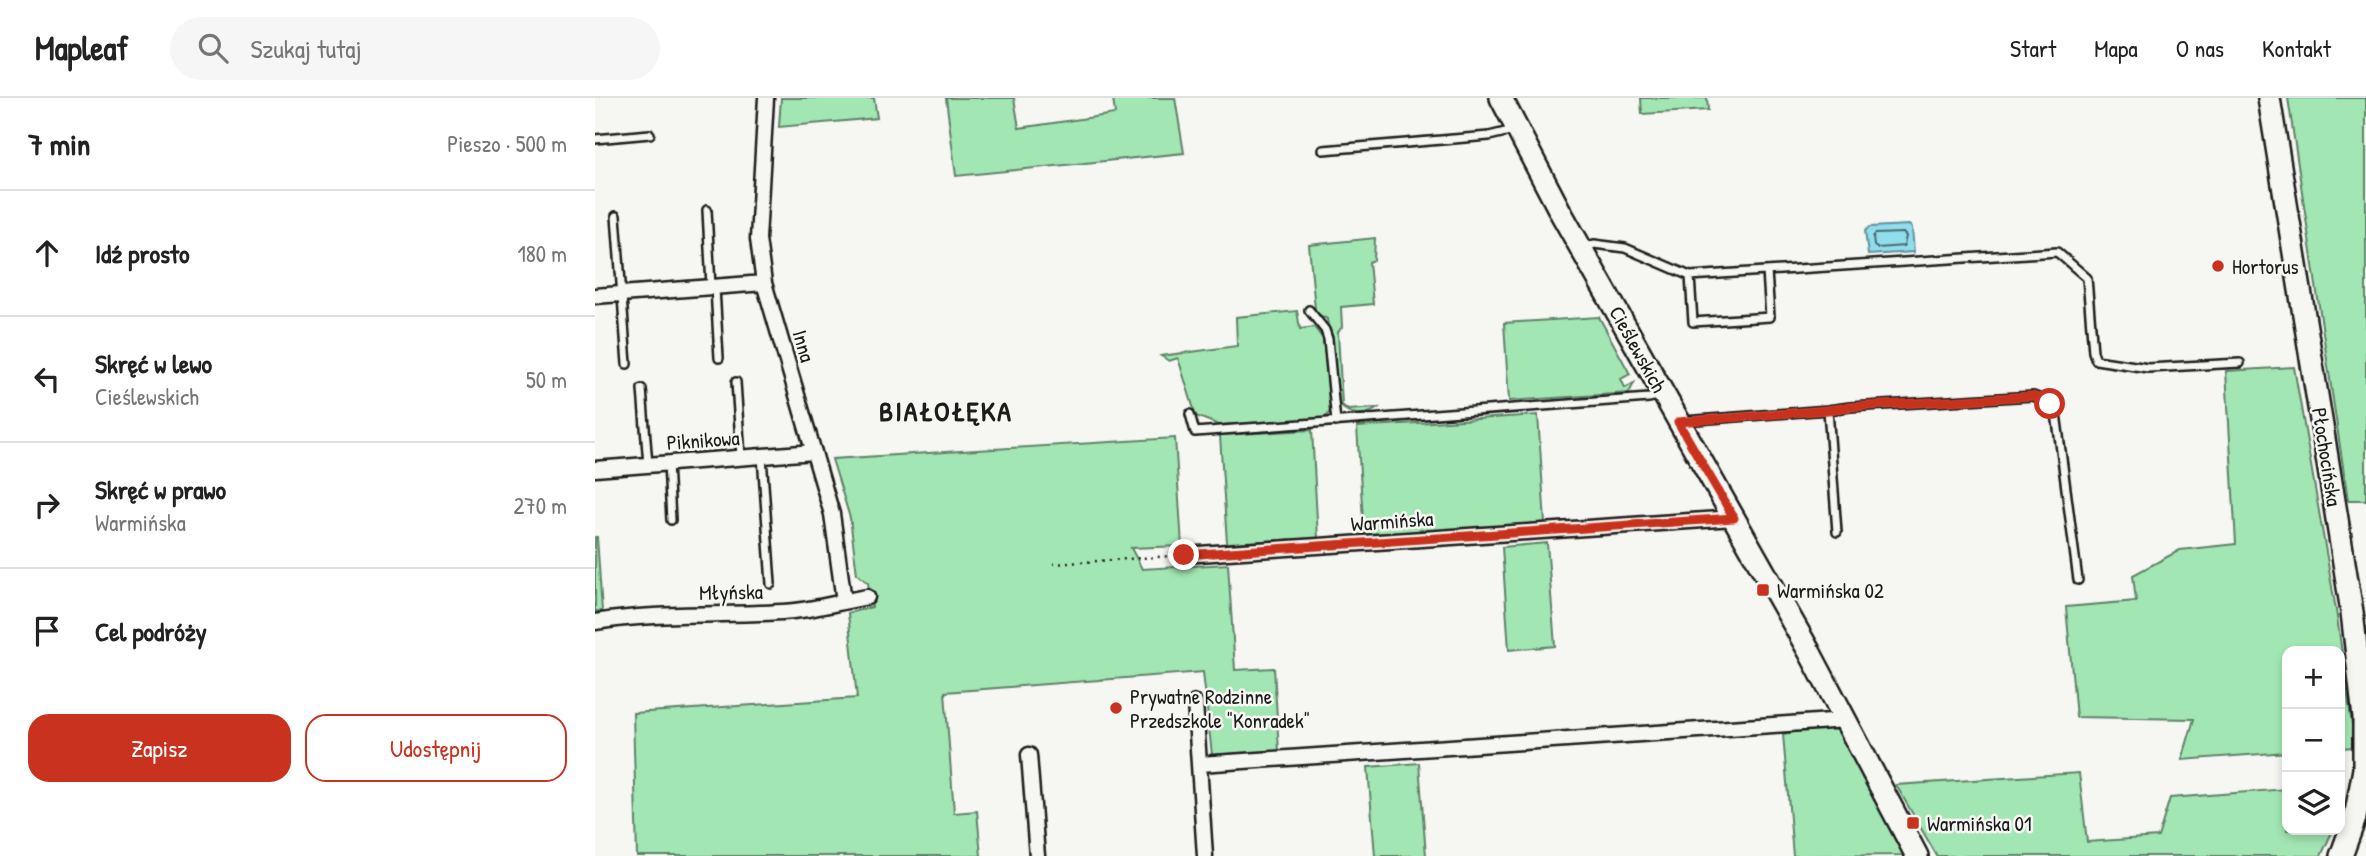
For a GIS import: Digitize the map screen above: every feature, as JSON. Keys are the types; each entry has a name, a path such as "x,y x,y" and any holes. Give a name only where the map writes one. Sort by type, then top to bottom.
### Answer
{"street":[{"name":"Inna","path":"766,98 758,239 764,283 832,514 844,601"},
{"name":"Cieślewskich","path":"1501,98 1678,422 1802,637 1917,856"},
{"name":"Płochocińska","path":"2269,98 2352,612 2364,718 2364,769 2355,818 2341,856"},
{"path":"595,296 764,283"},
{"name":"Piknikowa","path":"595,469 814,452"},
{"name":"Warmińska","path":"1184,555 1734,518"},
{"name":"Młyńska","path":"595,622 703,613 786,612 867,597"},
{"path":"1195,704 1205,856"},
{"path":"1200,764 1846,720"},
{"path":"1029,755 1037,856"}],"lane":[{"path":"1323,150 1489,136 1518,130"},
{"path":"595,139 650,134"},
{"path":"707,211 719,358"},
{"path":"616,216 627,364"},
{"path":"1583,250 1594,244 1625,248 1690,276 2057,252 2087,278 2093,352 2096,360 2148,368 2240,363"},
{"path":"1690,276 1693,322 1770,317 1767,271"},
{"path":"1309,310 1325,330 1328,339 1336,422"},
{"path":"736,382 741,458"},
{"path":"642,389 648,465"},
{"path":"1191,414 1195,432 1663,395"},
{"path":"1678,422 1850,407 2033,396 2050,404 2056,413 2078,580"},
{"path":"1828,410 1837,533"},
{"path":"762,456 771,583"},
{"path":"668,463 671,520"}],"path":[{"path":"1053,564 1184,555"}],"green space":[{"path":"781,98 874,98 877,118 779,127"},
{"path":"946,98 1014,98 1019,128 1115,114 1113,98 1175,98 1184,153 956,176"},
{"path":"1641,98 1707,98 1708,110 1642,114"},
{"path":"2288,98 2366,98 2366,500 2348,500"},
{"path":"1375,238 1374,260 1369,262 1373,304 1341,307 1342,327 1338,332 1342,405 1348,410 1378,408 1357,414 1347,411 1339,404 1327,319 1313,309 1309,245"},
{"path":"1297,311 1300,329 1314,327 1323,339 1331,408 1328,415 1322,419 1219,425 1196,416 1178,358 1169,361 1161,356 1237,346 1236,317"},
{"path":"1599,317 1630,374 1621,379 1625,388 1634,383 1629,393 1509,401 1504,323"},
{"path":"2294,367 2341,646 2282,646 2282,752 2182,760 2194,719 2076,717 2066,607 2136,601 2133,575 2180,550 2236,544 2226,371"},
{"path":"1538,415 1545,523 1364,535 1357,427"},
{"path":"1312,430 1318,538 1227,543 1220,435"},
{"path":"1175,438 1182,546 1131,548 1142,569 1228,564 1235,670 1274,668 1279,751 1212,755 1203,672 945,692 954,813 977,811 981,856 637,856 633,713 857,698 848,613 872,607 868,583 857,574 850,518 832,459"},
{"path":"597,537 602,611 595,611"},
{"path":"1547,543 1555,646 1509,650 1502,547"},
{"path":"2345,675 2355,747 2345,748"},
{"path":"1823,727 1837,730 1843,739 1907,855 1793,856 1783,734"},
{"path":"1419,763 1426,856 1375,856 1368,767"},
{"path":"2079,773 2087,842 2158,837 2170,798 2282,789 2282,835 2331,835 2321,856 1937,856 1896,785"}],"water":[{"path":"1909,225 1912,228 1914,252 1868,255 1865,231 1870,227"}],"place":[{"name":"Hortorus","path":"2218,266"},
{"name":"Warmińska 02","path":"1763,590"},
{"name":"Prywatne Rodzinne Przedszkole \"Konradek\"","path":"1116,708"},
{"name":"Warmińska 01","path":"1913,823"}],"district":[{"name":"BIAŁOŁĘKA","path":"946,411"}],"route":[{"path":"1184,555 1734,518 1678,422 1850,407 2033,396 2050,404"}]}
